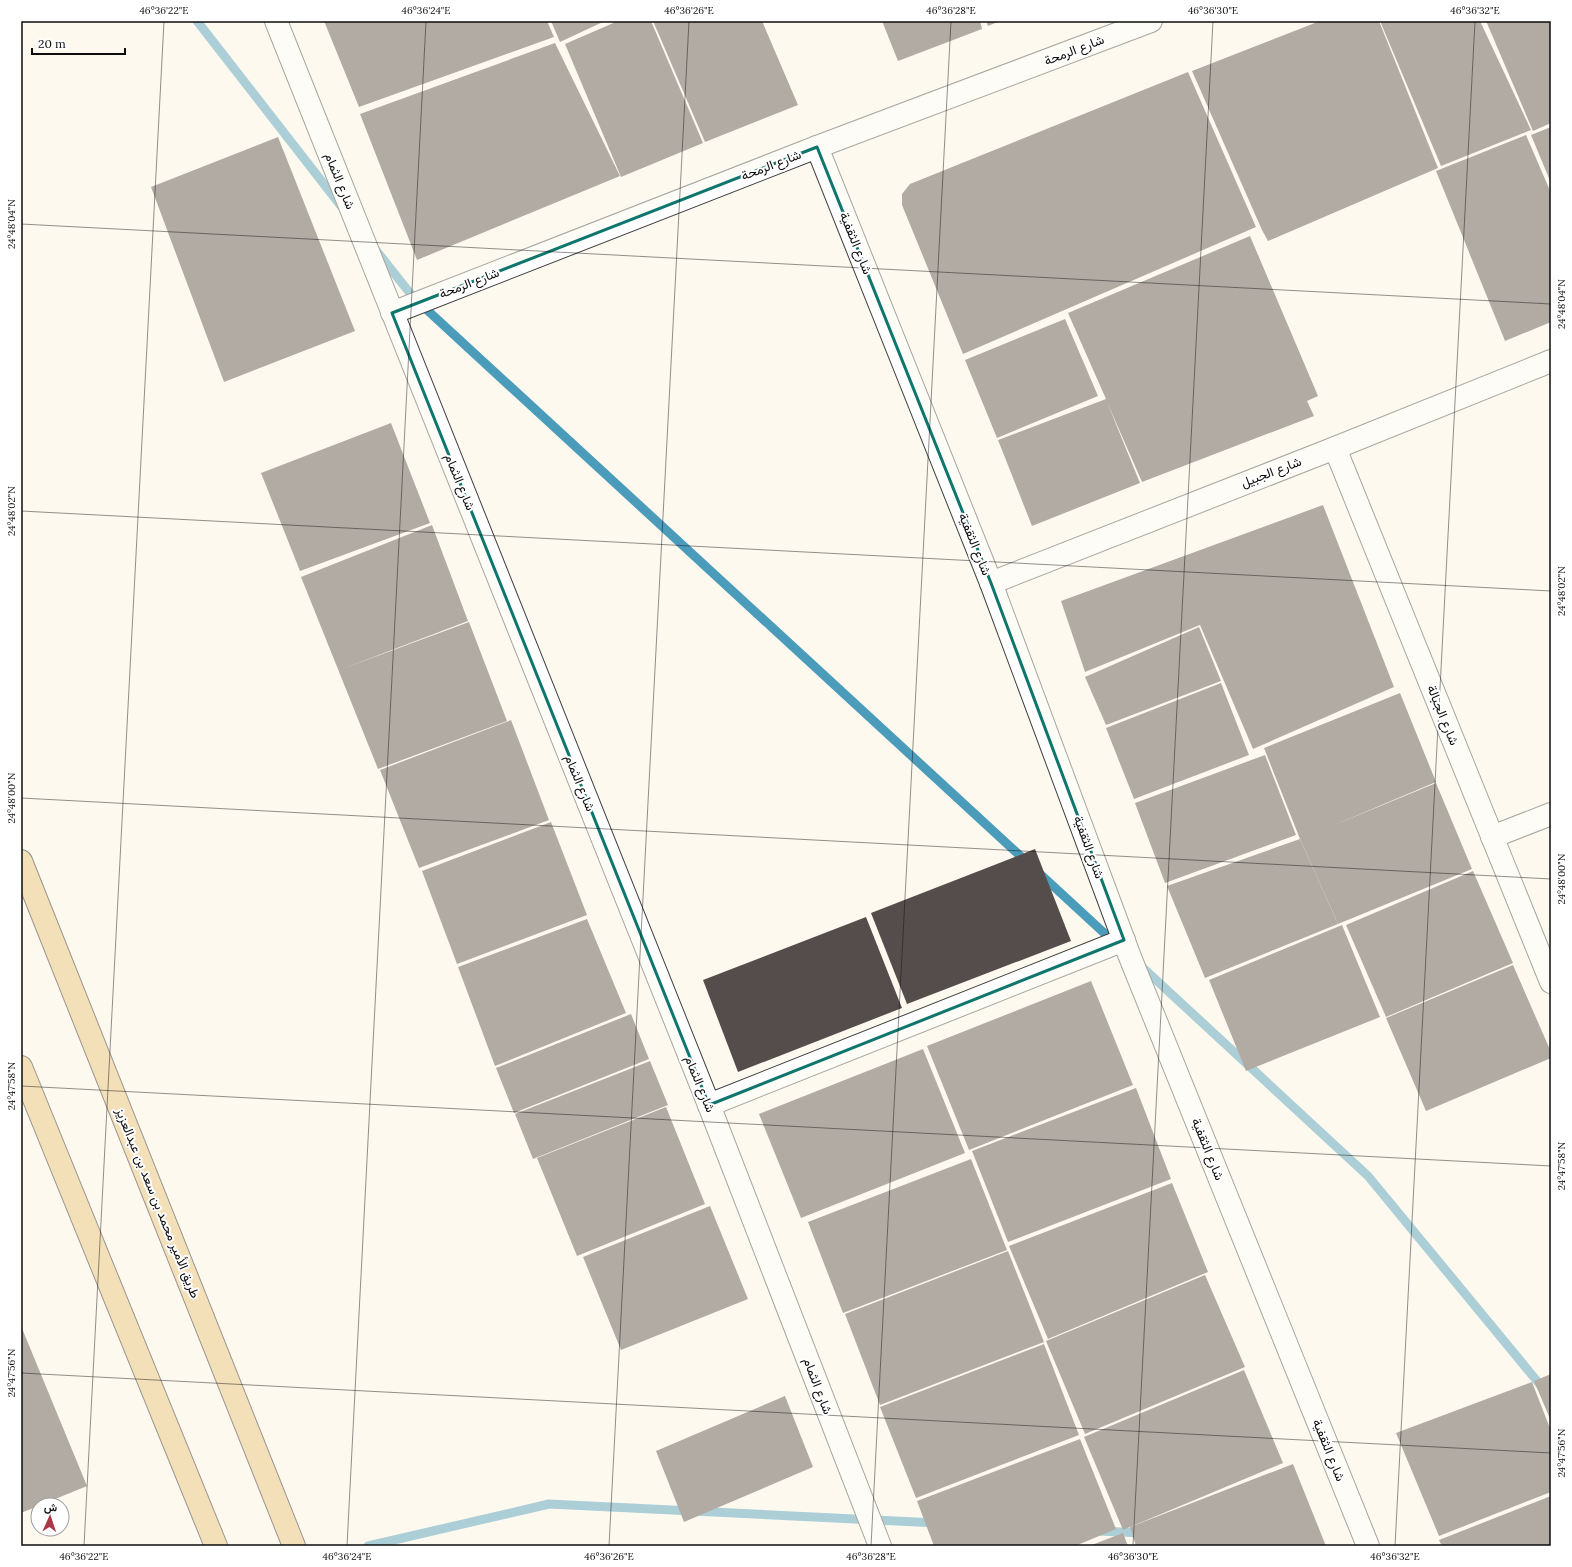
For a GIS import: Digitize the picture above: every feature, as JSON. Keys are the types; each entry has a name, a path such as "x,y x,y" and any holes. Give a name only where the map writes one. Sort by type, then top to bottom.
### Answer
{"main road":[{"name":"طريق الأمير محمد بن سعد بن عبدالعزيز","path":"21,861 294,1546"},
{"path":"21,1067 216,1546"}],"street":[{"name":"شارع الثمام","path":"276,21 709,1105 880,1546"},
{"name":"شارع الرمحة","path":"392,313 817,146 1151,21"},
{"name":"شارع الثقفية","path":"817,146 991,582 1124,940 1368,1546"},
{"name":"شارع الجبيل","path":"991,582 1335,448 1551,361"},
{"name":"شارع الجبالة","path":"1335,448 1551,982"},
{"path":"1492,837 1551,814"},
{"path":"709,1105 1124,940"}],"highlighted area":[{"path":"817,147 991,583 1124,940 709,1105 392,313"}],"building":[{"path":"324,21 547,21 554,37 359,107"},
{"path":"551,21 605,21 560,42"},
{"path":"618,21 651,21 703,143 621,177 565,44"},
{"path":"653,21 762,21 798,105 705,142"},
{"path":"882,21 980,21 982,29 898,61"},
{"path":"986,21 1000,21 988,26"},
{"path":"1320,21 1379,21 1438,168 1268,241 1192,71"},
{"path":"1380,21 1480,21 1531,130 1441,166"},
{"path":"1486,21 1551,21 1551,123 1533,131"},
{"path":"555,43 620,176 417,260 360,114"},
{"path":"1188,72 1256,227 963,354 902,205 902,194 910,184"},
{"path":"1551,127 1551,183 1531,135"},
{"path":"1526,135 1551,193 1551,322 1505,341 1436,171"},
{"path":"278,137 355,331 224,382 151,187"},
{"path":"1250,236 1318,396 1307,401 1314,416 1142,482 1107,402 1140,483 1032,526 998,440 1106,399 1068,313"},
{"path":"1065,319 1098,396 997,438 965,360"},
{"path":"391,423 430,523 300,571 261,473"},
{"path":"1323,505 1394,687 1253,749 1200,625 1085,672 1061,601"},
{"path":"432,525 468,621 342,669 469,622 507,721 378,769 301,577"},
{"path":"1199,627 1221,681 1106,725 1085,677"},
{"path":"1221,683 1249,755 1134,799 1106,728"},
{"path":"1400,693 1436,782 1332,826 1436,783 1472,869 1338,924 1300,839 1264,748"},
{"path":"511,720 549,820 419,868 380,770"},
{"path":"1265,755 1296,835 1165,883 1135,803"},
{"path":"551,822 587,915 457,964 422,871"},
{"path":"1300,839 1338,924 1205,978 1167,886"},
{"path":"1035,849 1071,941 907,1004 871,913"},
{"path":"1473,871 1513,963 1386,1017 1346,925"},
{"path":"866,917 902,1008 738,1072 703,980"},
{"path":"587,919 626,1013 495,1066 458,967"},
{"path":"1342,925 1380,1017 1246,1071 1209,980"},
{"path":"1513,965 1551,1052 1551,1058 1426,1111 1386,1018"},
{"path":"1091,981 1133,1085 969,1150 927,1046"},
{"path":"631,1014 649,1059 514,1113 496,1068"},
{"path":"923,1049 965,1153 801,1218 759,1114"},
{"path":"650,1061 668,1105 533,1159 515,1114"},
{"path":"1136,1088 1171,1179 1008,1242 972,1151"},
{"path":"666,1107 705,1204 577,1256 537,1158"},
{"path":"971,1159 1007,1250 843,1313 808,1222"},
{"path":"1172,1183 1208,1272 1048,1339 1009,1246"},
{"path":"710,1206 748,1299 621,1350 583,1257"},
{"path":"1008,1251 1044,1342 880,1405 845,1314"},
{"path":"1205,1275 1245,1367 1085,1434 1046,1341"},
{"path":"21,1326 87,1486 60,1497 30,1497 30,1509 21,1513"},
{"path":"1044,1344 1079,1435 916,1498 880,1407"},
{"path":"1244,1370 1283,1463 1123,1530 1084,1437"},
{"path":"1551,1374 1551,1421 1534,1381"},
{"path":"1532,1382 1551,1431 1551,1492 1439,1536 1396,1433"},
{"path":"785,1396 813,1467 684,1522 656,1451"},
{"path":"1080,1439 1116,1529 1075,1546 934,1546 917,1501"},
{"path":"1293,1464 1326,1546 1136,1546 1130,1527"},
{"path":"1551,1496 1551,1546 1442,1546 1439,1540"},
{"path":"1123,1533 1128,1546 1089,1546"}],"waterway":[{"path":"197,21 341,206"},
{"path":"375,249 413,297 1028,863"},
{"path":"1039,873 1115,943"},
{"path":"1141,966 1368,1176 1551,1398"},
{"path":"368,1546 549,1504 937,1523"},
{"path":"1098,1531 1143,1533"}]}
